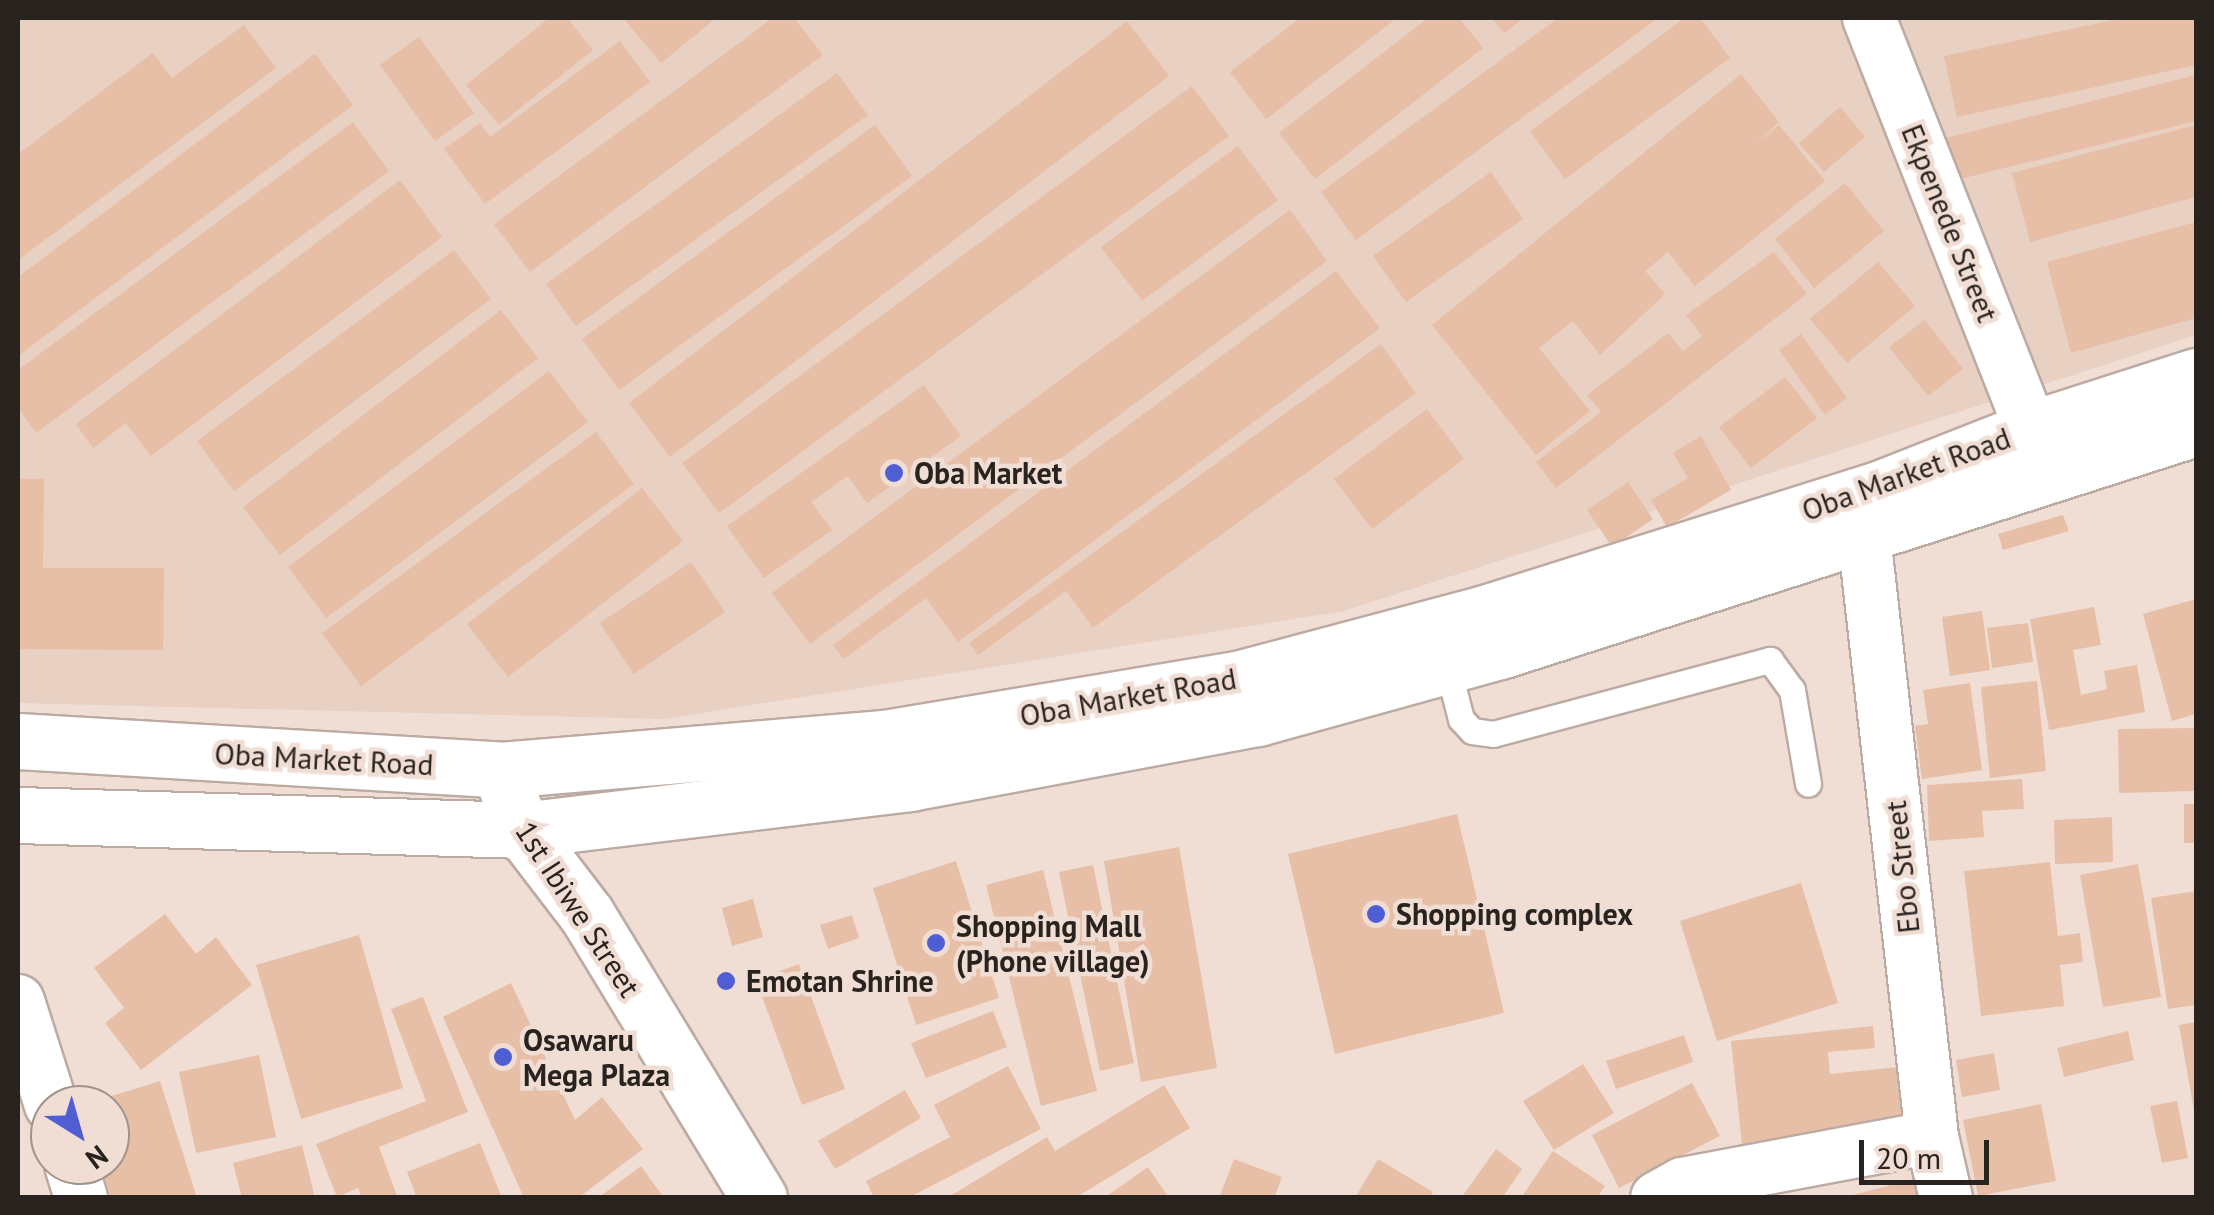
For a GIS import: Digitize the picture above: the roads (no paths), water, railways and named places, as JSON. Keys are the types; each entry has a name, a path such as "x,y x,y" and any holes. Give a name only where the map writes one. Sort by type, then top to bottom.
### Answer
{"main road":[{"name":"Oba Market Road","path":"18,741 500,770 884,738 1241,678 1504,608 1876,490 2031,429 2196,376"},
{"name":"Oba Market Road","path":"18,815 522,830 910,783 1258,718 1447,665 2196,428"},
{"name":"1st Ibiwe Street","path":"500,770 522,830 587,915 758,1198"}],"street":[{"name":"Ekpenede Street","path":"1868,18 2031,429"},
{"name":"Ebo Street","path":"1864,536 1932,1138 1946,1198"},
{"path":"18,1001 45,1085"},
{"path":"1657,1198 1682,1184 1932,1138"}],"lane":[{"path":"1447,665 1461,719 1472,731 1493,734 1770,660 1792,690 1808,784"}],"place":[{"name":"Oba Market","path":"894,473"},
{"name":"Shopping complex","path":"1376,914"},
{"name":"Shopping Mall (Phone village)","path":"936,943"},
{"name":"Emotan Shrine","path":"726,981"},
{"name":"Osawaru Mega Plaza","path":"503,1057"}]}
